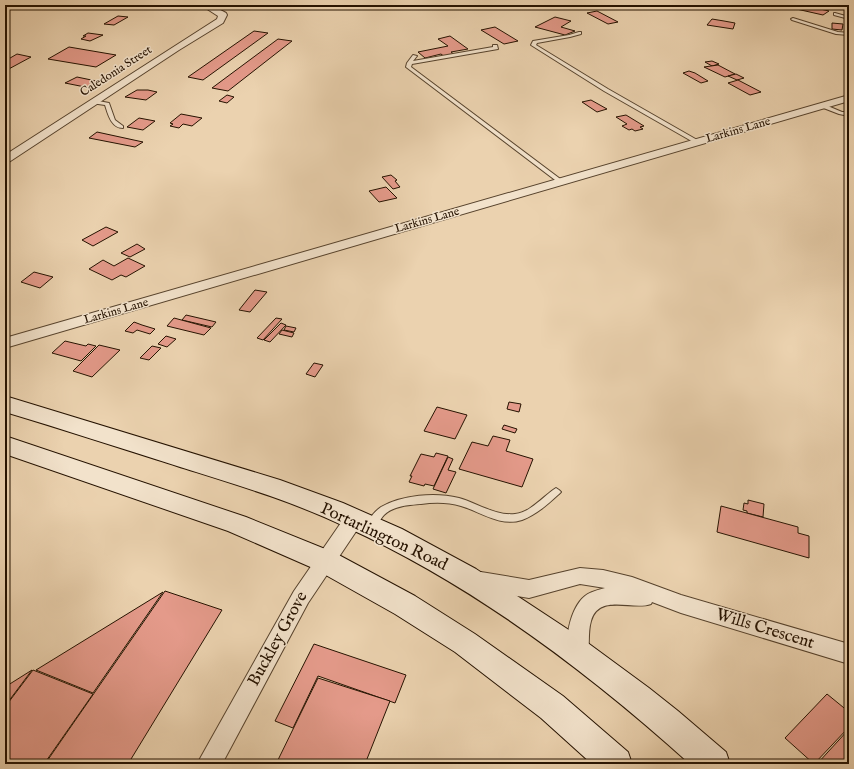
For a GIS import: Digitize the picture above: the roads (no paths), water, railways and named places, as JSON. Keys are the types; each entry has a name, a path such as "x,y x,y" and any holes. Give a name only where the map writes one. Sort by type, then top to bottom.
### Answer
{"main road":[{"name":"Portarlington Road","path":"5,404 254,481 362,523 472,580 517,609 639,699 714,764"},
{"path":"5,445 237,524 325,562 405,605 465,643 552,707 616,764"}],"street":[{"name":"Caledonia Street","path":"5,160 220,21 223,15 205,5"},
{"name":"Larkins Lane","path":"5,343 848,99"},
{"name":"Buckley Grove","path":"209,764 301,597 325,562 362,523"},
{"name":"Wills Crescent","path":"472,580 529,589 542,587 580,576 604,579 632,586 681,604 849,654"},
{"name":"Wills Crescent","path":"578,653 581,620 588,604 601,596 623,594 681,604"}],"lane":[{"path":"835,14 849,18"},
{"path":"793,19 838,33 849,34"},
{"path":"579,32 570,36 535,42 533,45 606,90 697,142"},
{"path":"409,63 496,48 494,46"},
{"path":"415,56 409,63 408,67 561,182"},
{"path":"93,102 107,104 113,121 121,127"},
{"path":"823,106 841,113 849,114"},
{"path":"362,523 384,510 400,503 430,500 458,502 492,515 515,518 533,510 556,492"}]}
